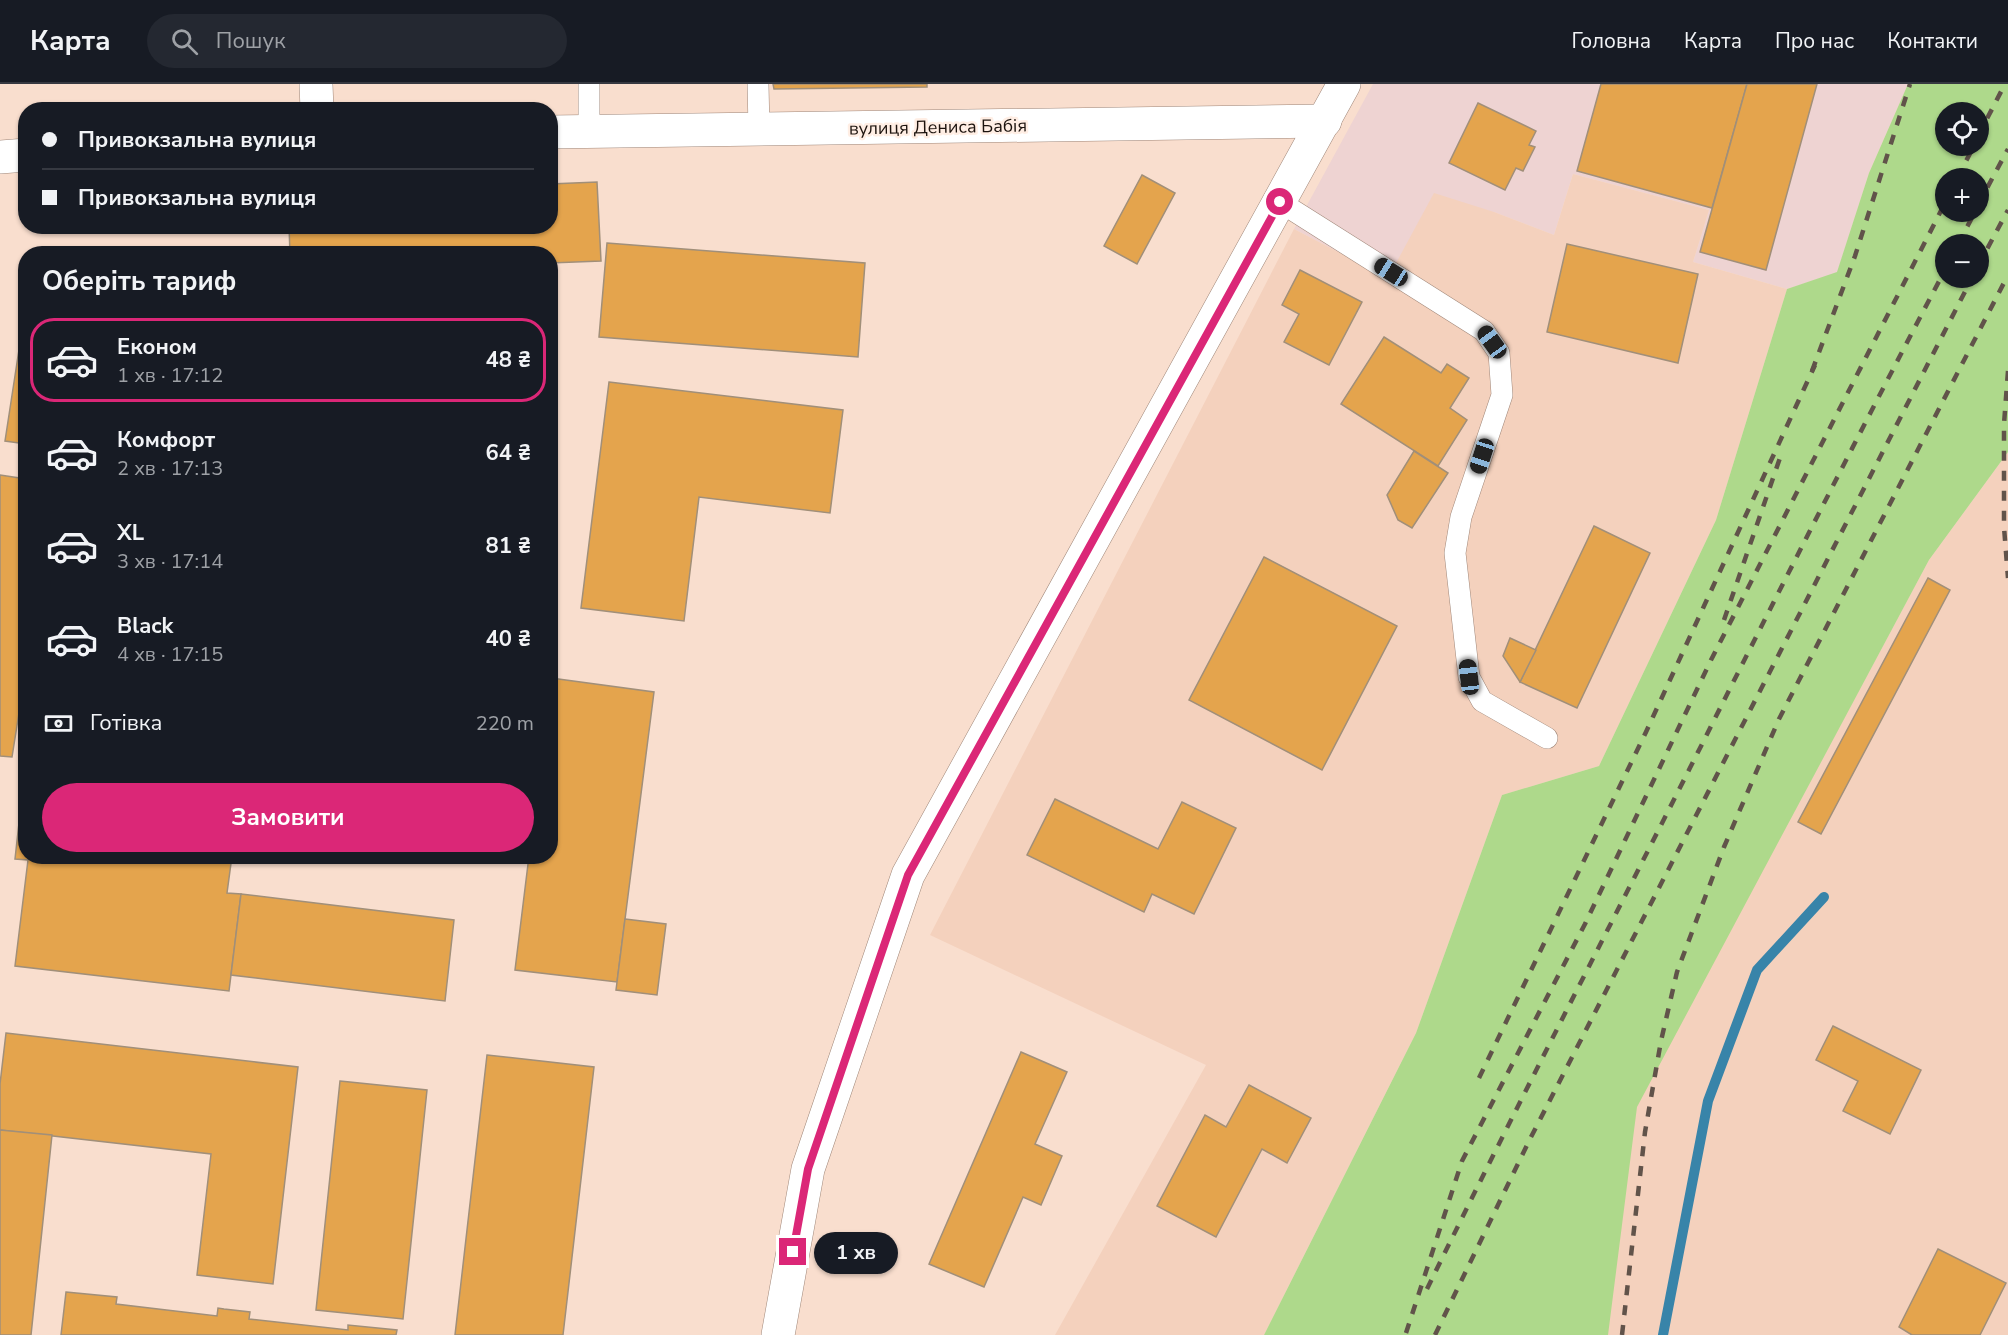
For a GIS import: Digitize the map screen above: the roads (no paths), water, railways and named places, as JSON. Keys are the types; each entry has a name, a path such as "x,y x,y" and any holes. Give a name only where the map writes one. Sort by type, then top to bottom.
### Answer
{"main road":[{"path":"316,84 317,102"},
{"path":"778,1335 808,1169 908,875 1344,84"},
{"name":"вулиця Дениса Бабія","path":"558,132 1325,121"},
{"path":"0,157 18,156"}],"lane":[{"path":"589,84 589,132"},
{"path":"758,84 759,129"},
{"path":"1280,202 1484,331 1500,353 1502,395 1461,517 1455,553 1469,677 1482,701 1547,738"}],"waterway":[{"path":"1663,1335 1708,1101 1757,970 1824,897"}],"railway":[{"path":"1812,371 1855,256 1910,84"},
{"path":"1989,115 2005,84"},
{"path":"1989,184 2008,149"},
{"path":"1962,168 1969,156"},
{"path":"1989,245 2008,210"},
{"path":"1406,1333 1462,1161 1585,924 1711,660 1935,222"},
{"path":"1963,234 1970,222"},
{"path":"1622,1335 1645,1132 1661,1041 1677,972 1724,847 1779,719 2008,275"},
{"path":"1427,1289 1526,1090 1936,288"},
{"path":"1435,1335 1530,1139 1967,288"},
{"path":"1479,1078 1646,732 1815,365"},
{"path":"2008,371 2004,424 2004,527 2008,578"},
{"path":"1724,620 1781,455"}]}
